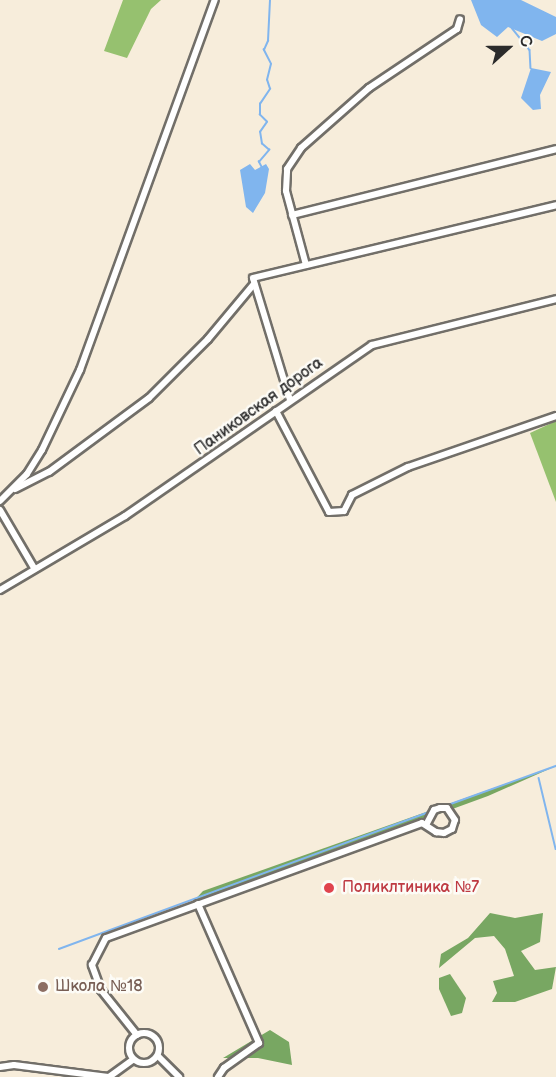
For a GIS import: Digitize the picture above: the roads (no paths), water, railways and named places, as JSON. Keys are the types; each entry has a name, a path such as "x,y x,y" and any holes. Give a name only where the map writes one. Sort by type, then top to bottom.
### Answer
{"street":[{"path":"12,491 42,450 80,370 215,0"},
{"path":"306,265 286,191 287,169 301,148 369,88 457,29 460,19"},
{"path":"292,215 556,149"},
{"path":"290,400 253,278 556,205"},
{"path":"0,501 12,491 49,472 149,398 208,339 254,284"},
{"name":"Паниковская дорога","path":"0,590 118,520 372,345 556,299"},
{"path":"276,411 329,512 344,512 352,495 408,467 556,416"},
{"path":"0,510 34,568"},
{"path":"179,1077 158,1056 156,1037 137,1035 101,990 92,965 106,938 422,822 426,825 444,833 452,829 454,820 447,808 440,808 434,810 426,825"},
{"path":"198,904 259,1043 224,1068 218,1077"},
{"path":"132,1060 130,1042 137,1035"},
{"path":"132,1060 141,1063 158,1056"},
{"path":"0,1067 14,1065 109,1077 132,1060"}],"water":[{"path":"471,0 521,0 556,17 556,34 542,41 508,27 497,37 481,25"},
{"path":"531,68 551,72 540,95 541,109 533,110 521,98"},
{"path":"250,164 255,170 266,164 269,169 265,193 253,213 246,207 240,170"}],"waterway":[{"path":"262,168 259,162 269,150 262,144 260,132 267,122 260,115 260,104 270,89 267,80 271,64 264,50 268,41 270,0"},
{"path":"512,28 530,50 531,68"},
{"path":"448,805 556,766"},
{"path":"539,778 556,849"},
{"path":"59,949 430,812"}],"place":[{"name":"Поликлтиника №7","path":"329,888"},
{"name":"Школа №18","path":"43,987"}]}
